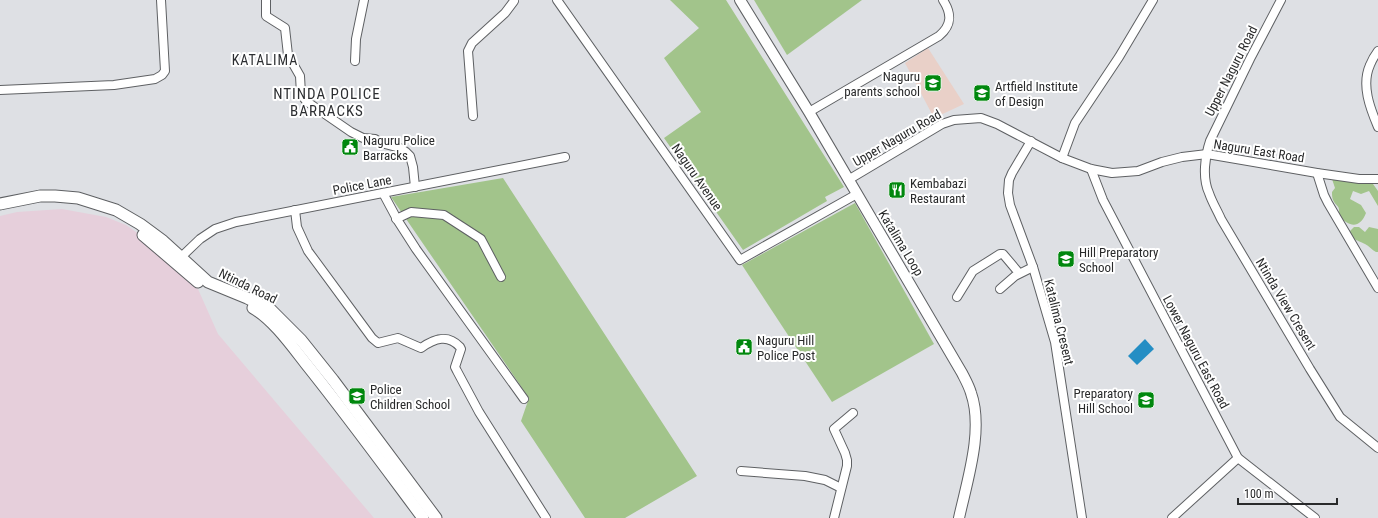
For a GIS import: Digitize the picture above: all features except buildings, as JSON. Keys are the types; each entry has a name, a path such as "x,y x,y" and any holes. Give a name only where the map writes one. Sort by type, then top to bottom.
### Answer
{"main road":[{"name":"Ntinda Road","path":"0,204 40,196 55,196 78,198 116,210 130,217 163,241 178,260 207,290 250,306 267,317 329,392 423,518"},
{"name":"Ntinda Road","path":"0,210 42,203 56,203 76,205 101,212 130,225 208,282 270,309 301,340 436,518"}],"street":[{"path":"0,90 114,85 151,81 159,78 165,71 161,0"},
{"path":"266,0 266,16 283,26 286,30 288,55 300,76 301,94 306,101 351,132 363,138 375,139 381,143 400,148 406,152 410,156 413,167 415,187"},
{"path":"355,61 356,39 364,0"},
{"path":"473,116 468,50 472,43 504,13 514,0"},
{"name":"Naguru Avenue","path":"557,0 740,260 856,194"},
{"name":"Katalima Loop","path":"740,0 809,112 958,366 971,392 974,403 975,418 973,458 959,518"},
{"path":"809,112 946,31 949,25 950,17 948,8 943,0"},
{"path":"1062,158 1075,123 1119,57 1153,0"},
{"name":"Upper Naguru Road","path":"1207,154 1210,141 1216,128 1281,0"},
{"path":"1378,51 1369,65 1366,91 1378,126"},
{"name":"Upper Naguru Road","path":"848,180 942,124 954,120 981,118 997,124 1062,158 1091,169"},
{"name":"Katalima Cresent","path":"1031,142 1012,173 1009,180 1008,193 1010,205 1033,267 1055,342 1082,518"},
{"name":"Naguru East Road","path":"1091,169 1112,173 1126,173 1138,171 1162,162 1182,157 1207,154 1317,173 1359,179 1378,179"},
{"name":"Ntinda View Cresent","path":"1207,154 1206,182 1208,193 1229,232 1340,417 1378,448"},
{"name":"Police Lane","path":"178,260 200,239 215,229 236,222 565,157"},
{"name":"Lower Naguru East Road","path":"1091,169 1103,200 1238,458 1315,518"},
{"path":"1317,173 1328,203 1378,288"},
{"path":"384,193 396,219 416,249 524,399"},
{"path":"295,210 297,227 308,251 372,338 378,343 399,338 421,348 431,342 445,338 451,340 460,347 461,349 456,367 457,371 479,412 546,518"},
{"path":"396,219 411,212 444,215 481,239 500,277"},
{"path":"957,297 973,271 1000,254 1003,254 1019,273"},
{"path":"1000,290 1019,273 1033,267"},
{"path":"834,518 845,475 847,460 834,429 853,413"},
{"path":"1172,518 1238,458"},
{"path":"741,470 805,476 825,480 841,488"}],"shaded area":[{"name":"Naguru parents school","path":"928,48 964,104 934,118 905,63"},
{"path":"62,209 106,217 126,225 143,237 198,289 218,334 374,518 0,518 0,216 17,212"}],"green space":[{"path":"670,0 726,0 844,187 825,197 827,201 743,250 664,138 701,112 664,58 699,28"},
{"path":"754,0 862,0 787,55"},
{"path":"503,178 697,476 625,518 585,518 521,421 529,398 391,197"},
{"path":"1332,179 1364,181 1373,184 1378,191 1378,206 1369,191 1361,194 1353,191 1350,199 1361,205 1366,213 1361,222 1354,225 1343,220 1339,216 1339,208 1333,200 1332,192 1335,188"},
{"path":"855,203 934,344 832,402 742,265"},
{"path":"1354,227 1359,227 1365,232 1369,227 1378,229 1378,252 1354,239 1350,231"}],"water":[{"path":"1145,339 1154,349 1137,365 1128,356"}],"place":[{"name":"Naguru parents school","path":"933,83"},
{"name":"Artfield Institute of Design","path":"982,93"},
{"name":"Naguru Police Barracks","path":"350,147"},
{"name":"Kembabazi Restaurant","path":"897,190"},
{"name":"Hill Preparatory School","path":"1066,259"},
{"name":"Naguru Hill Police Post","path":"744,347"},
{"name":"Police Children School","path":"357,396"},
{"name":"Preparatory Hill School","path":"1146,400"}],"district":[{"name":"KATALIMA","path":"265,60"},
{"name":"NTINDA POLICE BARRACKS","path":"327,102"}]}
